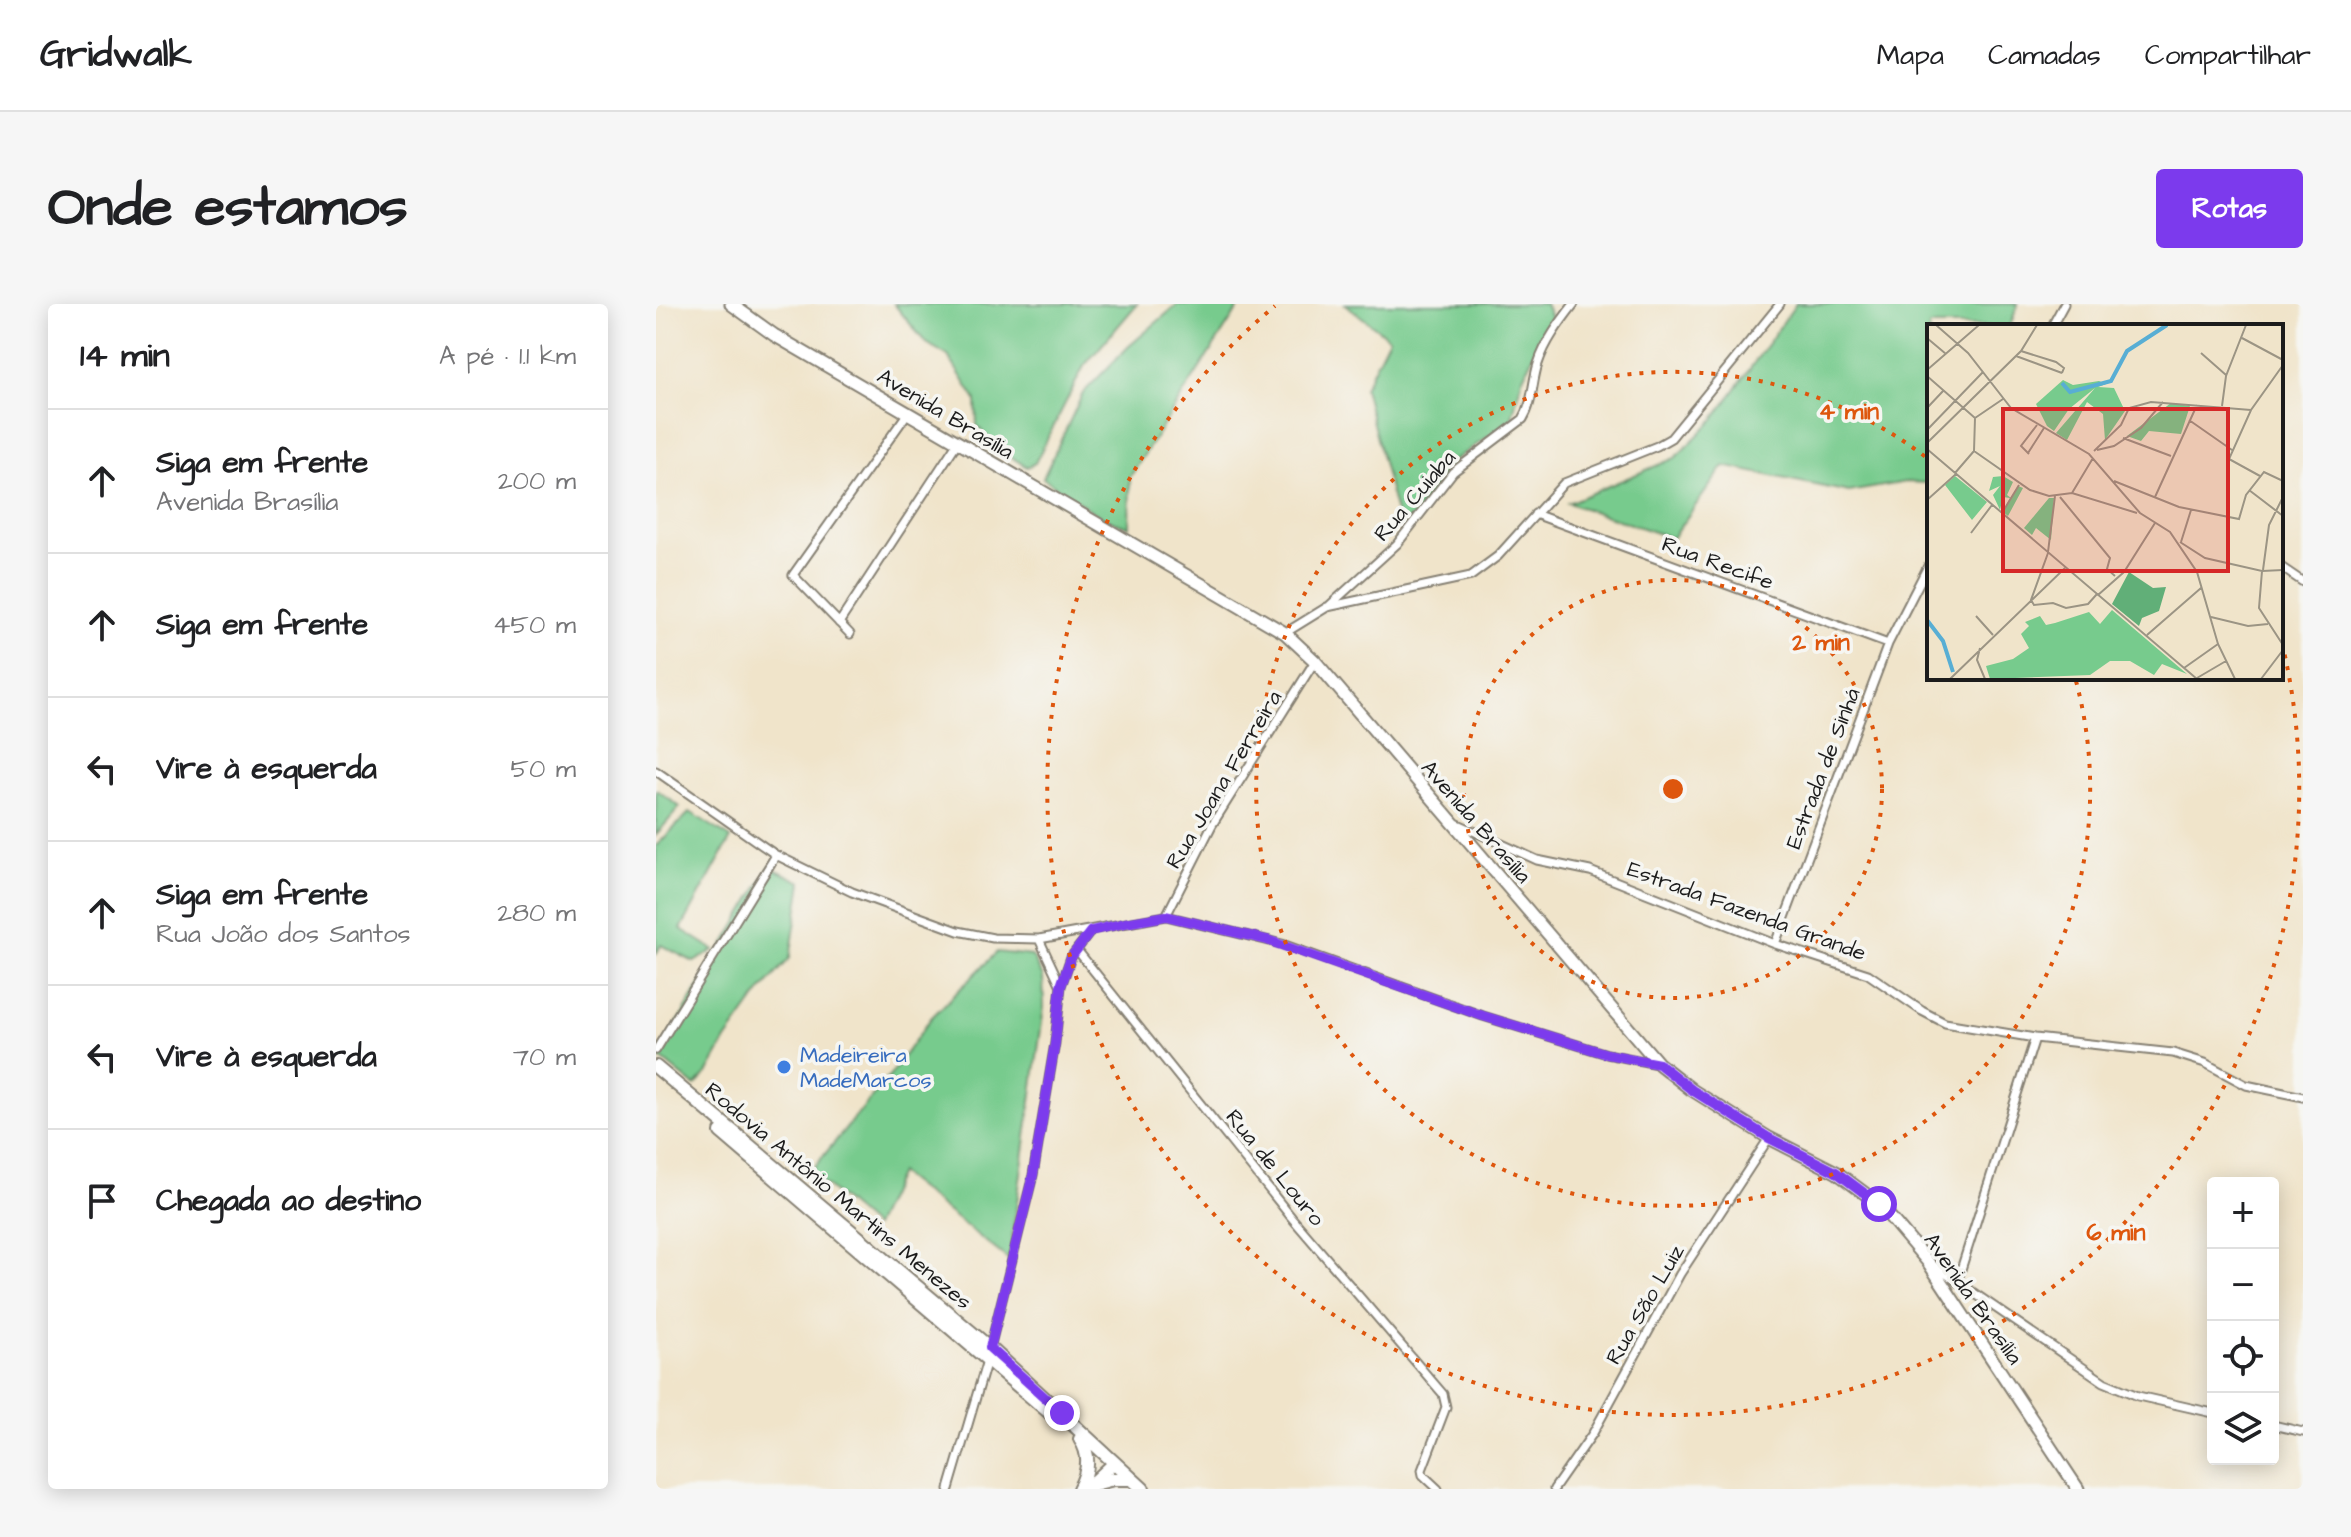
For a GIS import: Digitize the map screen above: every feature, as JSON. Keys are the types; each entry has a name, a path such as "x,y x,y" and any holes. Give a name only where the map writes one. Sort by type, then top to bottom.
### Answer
{"main road":[{"name":"Avenida Brasília","path":"731,304 774,335 907,414 1285,633 1315,661 1659,1064 1692,1090 1769,1138 1836,1172 1879,1204 1928,1262 2078,1489"},
{"name":"Rodovia Antônio Martins Menezes","path":"656,1067 1143,1489"},
{"name":"Rodovia Antônio Martins Menezes","path":"656,1075 989,1354 1080,1439 1101,1452"},
{"path":"1080,1439 1088,1462 1085,1488"},
{"path":"1085,1488 1114,1463"},
{"path":"1085,1488 1113,1479 1131,1479"}],"street":[{"name":"Rua Cuiaba","path":"1327,607 1397,544 1453,472 1523,419 1538,363 1561,320 1574,304"},
{"path":"1285,633 1327,607 1471,576 1498,556 1564,483 1671,438 1780,304"},
{"path":"2053,324 2064,304"},
{"path":"850,634 793,575 907,414"},
{"path":"839,623 957,443"},
{"name":"Rua Recife","path":"1535,514 1888,644"},
{"name":"Estrada de Sinhá","path":"1775,944 1888,644 1927,568"},
{"path":"2283,568 2303,582"},
{"name":"Rua Joana Ferreira","path":"1166,916 1212,825 1315,661"},
{"path":"656,771 776,855 852,892 958,931 993,938 1039,939 1166,916 1282,944 1497,1020 1607,1054 1659,1064"},
{"name":"Estrada Fazenda Grande","path":"1453,822 1532,858 1590,871 1775,944 1876,978 1922,1011 1945,1023 2035,1038 2173,1053 2205,1063 2253,1087 2303,1097"},
{"path":"656,1050 776,855"},
{"path":"949,1489 989,1354 1033,1175 1055,1043 1061,986 1068,964 1091,931"},
{"path":"1039,939 1061,986"},
{"name":"Rua de Louro","path":"1077,950 1292,1218 1443,1394 1446,1407 1422,1467 1424,1476 1438,1489"},
{"path":"1957,1282 2035,1038"},
{"name":"Rua São Luiz","path":"1554,1489 1593,1433 1680,1274 1769,1138"},
{"path":"1928,1262 2104,1382 2138,1396 2207,1412"},
{"path":"2279,1426 2303,1432"}],"green space":[{"path":"894,304 1137,304 1084,366 1035,463 1027,467 997,448 977,426 976,400 948,356 925,342"},
{"path":"1178,304 1241,304 1130,477 1129,527 1101,517 1043,478 1083,393 1128,347"},
{"path":"1345,304 1545,304 1551,317 1522,379 1511,421 1453,461 1405,528 1399,525 1364,388 1389,338"},
{"path":"1796,304 2018,304 2011,324 1927,324 1927,483 1906,482 1849,492 1724,466 1672,538 1568,503 1675,458 1714,419"},
{"path":"656,791 680,807 656,835"},
{"path":"690,812 731,838 681,929 714,950 694,962 661,945 656,955 656,846"},
{"path":"770,867 802,882 790,958 761,991 726,1040 708,1072 695,1086 658,1056"},
{"path":"997,952 1032,956 1043,977 1044,1007 1009,1260 899,1173 874,1227 810,1172 889,1077 931,1018"}],"place":[{"name":"Madeireira MadeMarcos","path":"784,1067"}],"route":[{"path":"1062,1413 990,1348 1033,1175 1055,1043 1061,986 1071,957 1091,931 1166,916 1297,949 1483,1016 1607,1054 1659,1064 1692,1090 1769,1138 1836,1172 1879,1204"}]}
